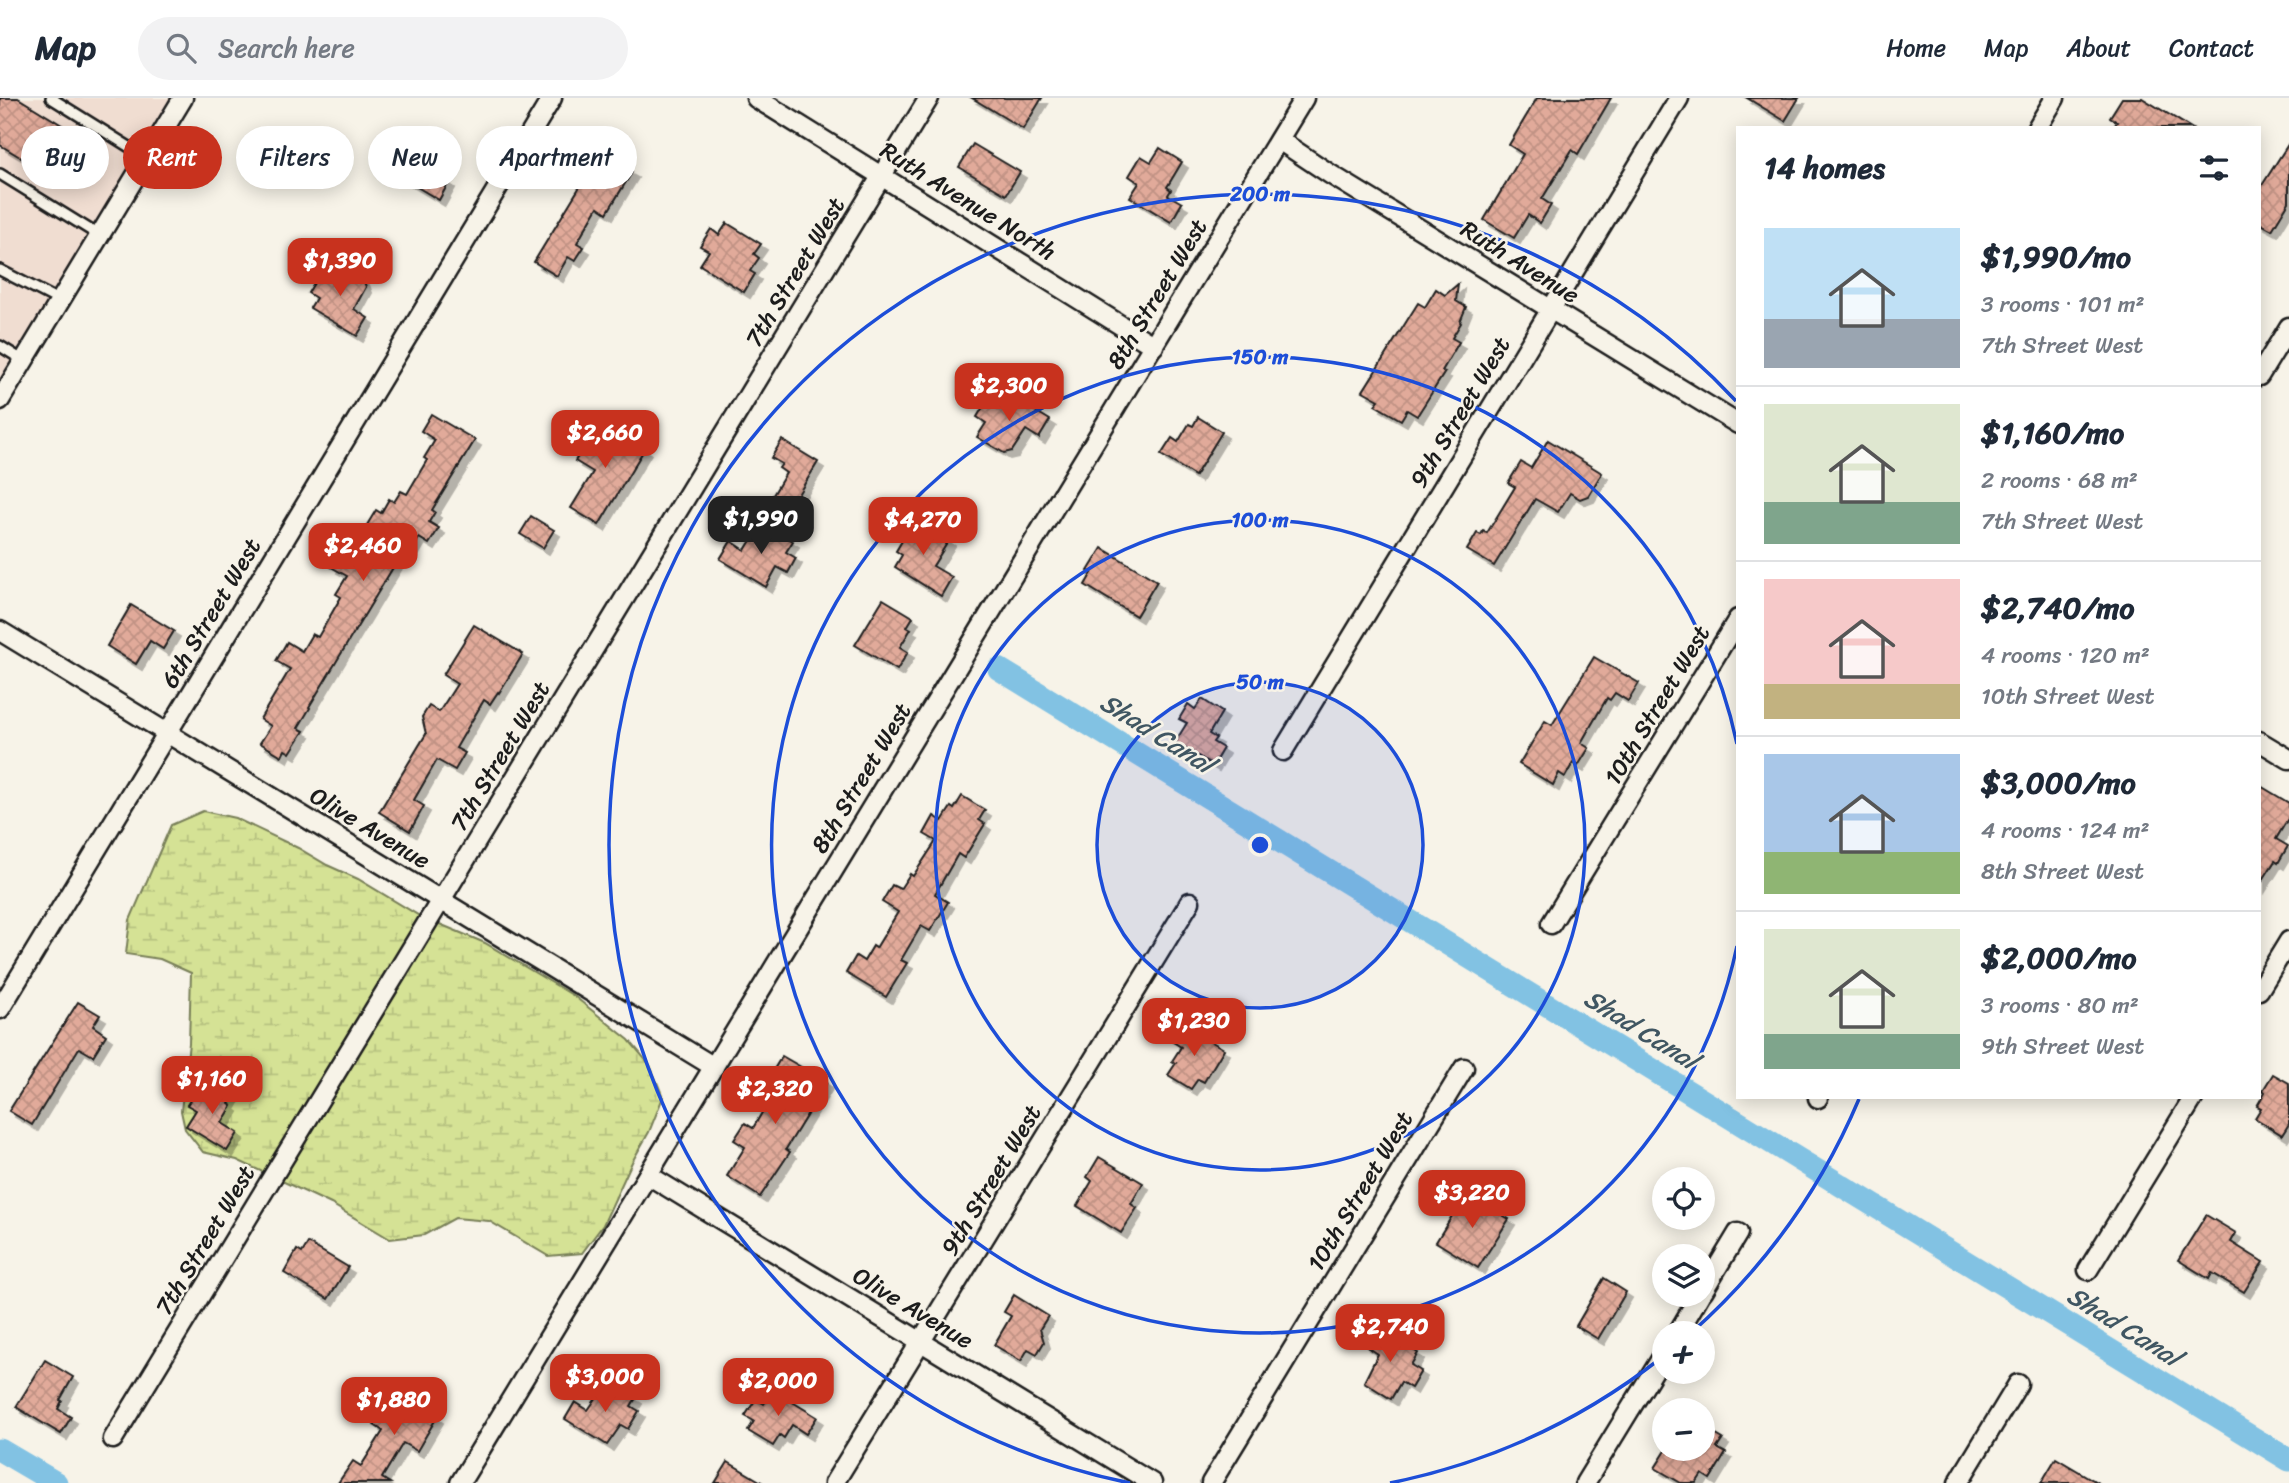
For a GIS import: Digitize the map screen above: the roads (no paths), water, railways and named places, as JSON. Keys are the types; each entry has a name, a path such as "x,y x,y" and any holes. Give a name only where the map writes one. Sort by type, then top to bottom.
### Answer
{"street":[{"path":"166,126 183,98"},
{"name":"6th Street West","path":"0,1009 552,98"},
{"name":"Ruth Avenue North","path":"755,98 1154,345"},
{"name":"7th Street West","path":"113,1439 929,98"},
{"name":"8th Street West","path":"460,1483 1304,98"},
{"name":"9th Street West","path":"1283,751 1679,98"},
{"path":"2038,126 2055,98"},
{"name":"Ruth Avenue","path":"1279,140 1736,423"},
{"path":"0,400 128,189"},
{"path":"2261,373 2289,327"},
{"name":"10th Street West","path":"1551,924 1736,622"},
{"name":"Olive Avenue","path":"0,631 714,1067"},
{"path":"2261,742 2289,759"},
{"name":"9th Street West","path":"834,1483 1190,902"},
{"path":"2261,987 2289,941"},
{"name":"10th Street West","path":"1211,1483 1464,1068"},
{"path":"2088,1270 2193,1099"},
{"name":"Olive Avenue","path":"648,1175 1152,1483"},
{"path":"1715,1271 1738,1233"},
{"path":"1586,1483 1652,1374"},
{"path":"1958,1483 2018,1384"}],"lane":[{"path":"51,98 123,143"},
{"path":"0,174 100,236"},
{"path":"0,270 60,301"},
{"path":"0,346 24,361"}],"waterway":[{"name":"Shad Canal","path":"999,669 2289,1460"},
{"path":"0,1450 56,1483"}]}
